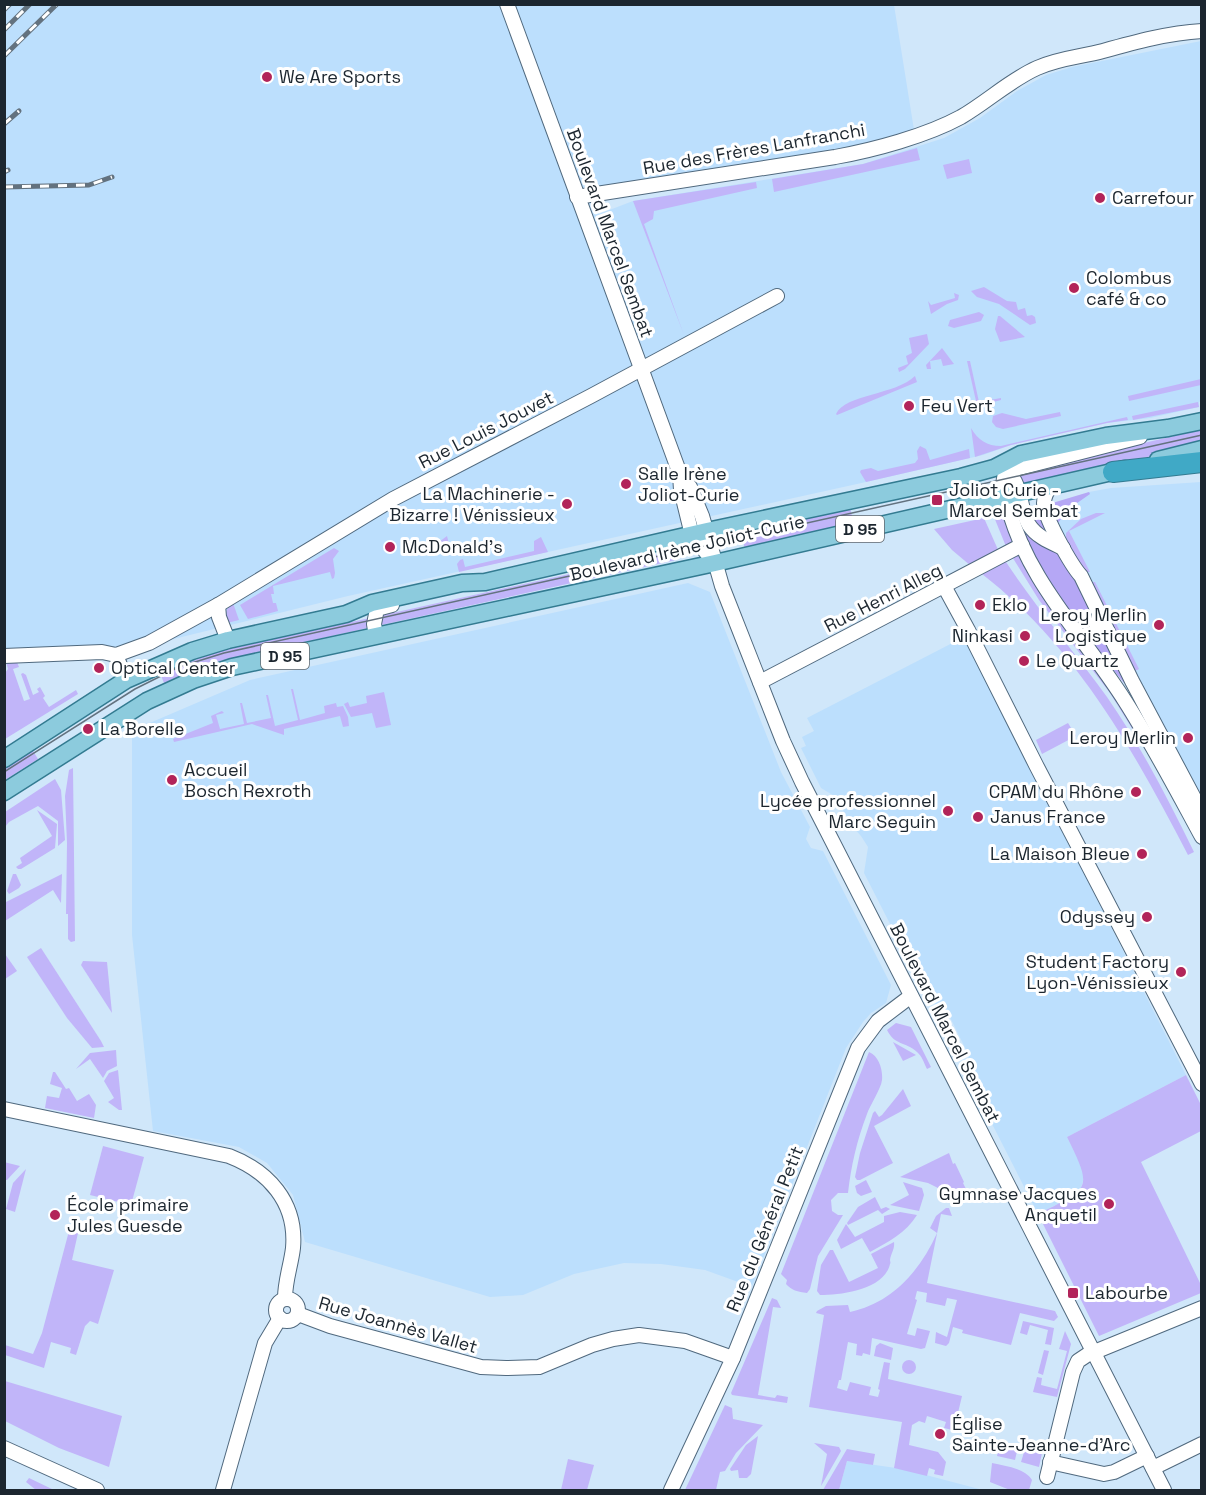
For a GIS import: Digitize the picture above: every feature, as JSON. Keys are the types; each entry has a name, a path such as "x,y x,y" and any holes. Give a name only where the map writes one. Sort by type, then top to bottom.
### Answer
{"highway":[{"path":"1113,472 1202,462"}],"main road":[{"name":"Boulevard Irène Joliot-Curie","path":"4,759 126,680 182,655 228,640 346,614 372,603 458,584 485,582 1000,469 1021,454 1107,436 1202,421"},
{"name":"Boulevard Irène Joliot-Curie","path":"4,792 147,701 193,680 231,668 715,563 1113,472 1202,449"},
{"path":"126,680 147,701"}],"street":[{"name":"Boulevard Marcel Sembat","path":"507,4 680,474 681,489 715,563 783,741 1164,1491"},
{"name":"Rue des Frères Lanfranchi","path":"577,198 849,154 923,133 950,122 1014,80 1051,62 1103,51 1118,45 1202,31"},
{"name":"Rue Louis Jouvet","path":"116,655 149,643 218,605 393,499 777,296"},
{"path":"1000,469 1012,495 1032,528 1046,541 1063,548"},
{"path":"1051,486 1046,492 1044,506 1063,548 1073,567 1081,576 1138,693 1202,813"},
{"path":"1012,495 1010,513 1022,545 1044,586 1096,657 1128,693 1138,693"},
{"name":"Rue Henri Alleg","path":"760,682 1022,545"},
{"name":"Boulevard Irène Joliot-Curie","path":"376,636 374,624 378,609 485,582"},
{"path":"944,586 1202,1084"},
{"path":"218,605 219,617 228,640"},
{"path":"1079,636 1096,631 1099,612"},
{"path":"4,656 102,652 116,655 126,680"},
{"path":"1096,657 1163,765 1202,837"},
{"name":"Rue du Général Petit","path":"671,1491 733,1358 858,1048 879,1021 911,996"},
{"path":"4,1109 229,1156 255,1168 271,1182 280,1194 290,1221 292,1248 285,1284 285,1298"},
{"path":"285,1298 292,1299 297,1303 298,1314 293,1320 288,1321 280,1318 276,1312 276,1306 285,1298"},
{"path":"1047,1477 1076,1365 1082,1358 1202,1308"},
{"name":"Rue Joannès Vallet","path":"298,1314 330,1326 481,1367 539,1367 592,1345 639,1335 686,1341 733,1358"},
{"path":"223,1491 265,1343 280,1318"},
{"path":"1050,1462 1104,1474 1150,1462 1202,1444"},
{"path":"4,1448 80,1487 97,1491"}],"shaded area":[{"path":"4,5 894,5 914,130 856,147 591,190 599,214 633,201 863,164 944,138 980,118 1017,91 1046,75 1072,67 1201,41 1201,401 1199,407 1150,418 1107,423 1011,445 983,455 348,596 137,648 5,654"},
{"path":"917,148 920,160 774,192 772,179 863,164"},
{"path":"969,159 972,173 947,179 943,165"},
{"path":"756,182 757,188 654,211 653,219 644,224 684,335 633,201"},
{"path":"984,287 1007,301 1016,302 1018,310 1025,308 1027,316 1035,317 1036,323 1030,325 999,304 977,297 971,291"},
{"path":"954,293 959,295 958,300 931,314 928,301 931,305 955,298"},
{"path":"979,312 984,315 981,321 954,328 948,326 950,320"},
{"path":"998,316 1025,337 1000,342 995,329"},
{"path":"927,334 929,344 905,369 899,372 898,368 908,364 906,356 912,353 909,338"},
{"path":"942,348 954,364 943,366 941,359 930,361 931,369 927,369 926,365"},
{"path":"967,361 970,361 979,402 1001,398 1001,400 986,404 978,410"},
{"path":"915,376 917,382 836,414 849,402 896,387"},
{"path":"1201,379 1201,385 1129,401 1128,396"},
{"path":"1198,402 1199,407 1133,420 1132,416"},
{"path":"1060,412 1061,416 1003,429 996,427 992,422 993,416 1002,413 1026,419"},
{"path":"1127,417 1128,420 1011,445 975,457 971,428 983,442 1001,446"},
{"path":"1201,430 1201,444 1024,487 1018,474 1020,471"},
{"path":"920,446 926,449 930,460 969,449 970,458 866,482 860,472 871,468 878,471 915,463"},
{"name":"Leroy Merlin Logistique","path":"1201,482 1201,807 1051,512 1089,492 1111,488"},
{"path":"1089,492 1090,494 1070,508 1057,524 1049,504"},
{"path":"1038,506 1052,537 1040,531 1027,509"},
{"path":"850,508 854,524 745,550 741,532"},
{"path":"1020,511 1060,556 1073,578 1080,581 1093,608 1093,628 1082,630 1066,610 1033,556 1019,526"},
{"path":"1096,513 1105,513 1069,531 1090,572 1083,572 1066,540 1066,533 1081,519"},
{"path":"1005,515 1015,543 1007,549 994,517"},
{"path":"984,518 999,552 971,566 952,550 934,529"},
{"path":"447,536 449,544 459,542 461,550 445,553 439,542"},
{"path":"541,537 548,552 459,572 457,564 460,560 463,559 465,567 534,551 534,541"},
{"path":"334,548 339,551 333,559 334,578 332,579 330,572 273,586 274,594 271,594 278,611 248,619 240,605"},
{"path":"674,551 676,560 216,662 164,683 160,673 214,653 247,645"},
{"path":"1018,552 1160,765 1156,767 1110,693 1039,600 1011,555"},
{"path":"1006,562 1107,697 1131,734 1154,773 1194,852 1188,855 1124,740 1074,668 1016,603 982,574"},
{"path":"1089,582 1095,582 1139,669 1131,673"},
{"path":"688,583 710,592 781,772 810,827 806,839 811,848 823,851 891,985 886,1003 871,1013 863,1022 846,1048 752,1287 705,1270 661,1264 624,1263 574,1274 523,1295 490,1297 305,1242 293,1195 267,1163 239,1147 153,1131 132,935 132,729 250,680"},
{"path":"233,603 239,620 227,623 226,612"},
{"path":"964,637 1186,1075 1067,1137 1083,1168 1081,1188 1077,1194 1038,1214 964,1069 969,1056 945,1007 930,1002 864,873 868,847 851,825 836,797 821,788 801,748 806,746 802,737 814,731 807,718"},
{"path":"1104,638 1128,680 1124,683 1093,645"},
{"path":"6,662 17,662 19,667 13,669 24,701 30,699 21,674 23,673 26,675 33,695 39,692 37,689 40,687 49,707 76,690 78,694 5,739 5,673 8,669"},
{"path":"291,689 293,689 300,720 325,713 324,706 336,703 337,707 343,706 349,726 343,727 340,716 284,729 284,735 252,724 174,742 173,739 213,723 211,716 222,711 224,713 216,715 220,729 244,724 240,703 242,703 247,723 271,718 266,695 268,695 275,726 298,720"},
{"path":"384,692 391,725 376,728 372,713 351,717 344,704 348,702 350,707 367,703 366,696"},
{"path":"1068,723 1076,736 1042,754 1036,740"},
{"path":"33,751 38,759 5,780 5,769"},
{"path":"73,768 75,941 71,942 68,939 68,914 66,914 65,796 69,770"},
{"path":"55,779 61,790 65,840 58,846 58,821 38,806 9,822 5,827 5,812"},
{"path":"37,810 57,824 55,848 18,869 16,867 22,863 20,858 52,836"},
{"path":"13,874 16,874 21,885 9,894 7,891"},
{"path":"62,874 61,903 53,890 5,921 6,902"},
{"path":"41,948 104,1047 92,1048 67,1018 27,957"},
{"path":"5,954 17,971 4,979"},
{"path":"83,961 107,962 112,1013 81,965"},
{"path":"896,1023 911,1027 931,1067 927,1069 917,1052 893,1039 887,1030"},
{"path":"893,1042 916,1055 903,1061"},
{"path":"116,1050 117,1066 107,1071 103,1078 90,1059 76,1069 90,1053"},
{"path":"869,1052 880,1064 882,1080 860,1134 848,1193 838,1193 831,1200 832,1211 843,1215 818,1256 810,1289 807,1293 798,1291 786,1284 787,1280 781,1274"},
{"path":"118,1070 122,1110 108,1102 114,1098 104,1081 109,1073"},
{"path":"53,1072 66,1089 69,1088 77,1101 89,1094 96,1105 94,1118 45,1108 47,1096 59,1098 62,1088 50,1084"},
{"name":"Gymnase Jacques Anquetil","path":"1186,1075 1201,1105 1201,1131 1141,1162 1201,1285 1201,1293 1099,1336 1038,1214 1068,1199 1082,1186 1081,1168 1067,1137"},
{"path":"903,1089 911,1106 874,1126 893,1163 857,1180 855,1177 860,1153 873,1113 875,1111 879,1117 882,1115"},
{"path":"103,1146 144,1157 131,1205 90,1195"},
{"path":"949,1153 967,1191 969,1190 974,1200 928,1183 900,1177"},
{"path":"4,1162 20,1166 7,1180 5,1180"},
{"path":"26,1169 15,1212 6,1209 13,1183"},
{"path":"866,1180 872,1192 861,1196 857,1193 855,1186"},
{"path":"903,1182 922,1188 924,1195 919,1211 890,1205 909,1195"},
{"path":"875,1197 881,1209 886,1207 890,1209 882,1214 878,1210 848,1225 847,1223 858,1207"},
{"path":"949,1208 952,1216 941,1214 927,1283 1055,1311 1058,1317 1054,1321 1020,1313 1011,1345 962,1333 963,1330 953,1327 946,1346 935,1343 936,1332 947,1337 957,1300 947,1298 945,1306 926,1302 927,1293 917,1291 915,1299 917,1300 907,1334 915,1336 917,1328 930,1331 925,1348 872,1338 870,1355 863,1353 862,1356 856,1355 857,1344 848,1342 841,1380 837,1388 847,1391 850,1382 871,1387 869,1395 878,1397 884,1362 890,1363 888,1379 962,1396 956,1421 972,1426 969,1434 944,1428 946,1422 927,1416 925,1423 919,1421 912,1425 909,1445 938,1452 946,1462 943,1476 934,1474 935,1470 929,1468 927,1476 894,1468 902,1422 809,1407 824,1315 816,1313 817,1311 826,1306 848,1305 850,1312 865,1308 892,1293 922,1260 937,1233 930,1228 936,1216"},
{"path":"900,1212 917,1215 908,1227 890,1241 870,1252 862,1238 841,1249 837,1240 846,1224 855,1237 884,1222 884,1216"},
{"path":"69,1231 78,1233 72,1260 114,1270 98,1324 90,1321 85,1326 76,1355 70,1353 71,1348 51,1342 44,1368 5,1355 5,1345 33,1354 42,1333"},
{"path":"894,1242 890,1264 886,1273 879,1280 861,1289 839,1294 820,1295 817,1291 821,1265 830,1250 833,1250 849,1282 878,1268 871,1254"},
{"path":"772,1298 777,1300 781,1308 773,1307 758,1395 775,1398 777,1395 788,1397 787,1403 731,1393"},
{"path":"1023,1321 1054,1328 1051,1345 1045,1344 1048,1330 1030,1325 1027,1335 1020,1333"},
{"path":"1065,1331 1071,1344 1057,1397 1033,1392 1037,1377 1042,1378 1041,1385 1057,1389 1067,1351 1059,1349"},
{"path":"880,1343 893,1348 891,1360 874,1356 876,1346"},
{"path":"1044,1350 1049,1351 1043,1375 1038,1373"},
{"path":"906,1360 912,1360 916,1367 912,1374 906,1374 902,1370 902,1364"},
{"path":"5,1381 122,1416 109,1467 59,1448 5,1421"},
{"path":"725,1405 732,1408 733,1419 763,1425 736,1453 725,1471 720,1472 716,1490 685,1490"},
{"path":"758,1436 751,1474 747,1478 739,1478 738,1470 731,1471 730,1469 746,1445"},
{"path":"814,1443 839,1447 841,1451 821,1486 827,1454"},
{"path":"1000,1443 1018,1447 1015,1460 997,1456"},
{"path":"847,1449 875,1454 873,1465 847,1461 839,1490 823,1490"},
{"path":"1025,1449 1042,1453 1039,1467 1021,1462"},
{"path":"568,1459 594,1465 587,1490 561,1490"},
{"path":"847,1461 903,1469 983,1490 839,1490"},
{"path":"992,1463 1025,1473 1032,1480 1029,1490 1010,1490 990,1482"},
{"path":"29,1478 54,1490 36,1490 26,1482"}],"tram line":[{"path":"4,772 135,689 179,667 224,653 1202,435"}],"railway":[{"path":"4,10 10,4"},
{"path":"4,30 30,4"},
{"path":"4,56 57,4"},
{"path":"4,124 19,111"},
{"path":"4,172 8,170"},
{"path":"4,187 89,185 112,177"}],"place":[{"name":"We Are Sports","path":"267,77"},
{"name":"Carrefour","path":"1100,198"},
{"name":"Colombus café & co","path":"1074,288"},
{"name":"Feu Vert","path":"909,406"},
{"name":"Salle Irène Joliot-Curie","path":"626,484"},
{"name":"Joliot Curie - Marcel Sembat","path":"937,500"},
{"name":"La Machinerie - Bizarre ! Vénissieux","path":"567,504"},
{"name":"McDonald's","path":"390,547"},
{"name":"Eklo","path":"980,605"},
{"name":"Leroy Merlin Logistique","path":"1159,625"},
{"name":"Ninkasi","path":"1025,636"},
{"name":"Le Quartz","path":"1024,661"},
{"name":"Optical Center","path":"99,668"},
{"name":"La Borelle","path":"88,729"},
{"name":"Leroy Merlin","path":"1188,738"},
{"name":"Accueil Bosch Rexroth","path":"172,780"},
{"name":"CPAM du Rhône","path":"1136,792"},
{"name":"Lycée professionnel Marc Seguin","path":"948,811"},
{"name":"Janus France","path":"978,817"},
{"name":"La Maison Bleue","path":"1142,854"},
{"name":"Odyssey","path":"1147,917"},
{"name":"Student Factory Lyon-Vénissieux","path":"1181,972"},
{"name":"Gymnase Jacques Anquetil","path":"1109,1204"},
{"name":"École primaire Jules Guesde","path":"55,1215"},
{"name":"Labourbe","path":"1073,1293"},
{"name":"Église Sainte-Jeanne-d'Arc","path":"940,1434"}]}
